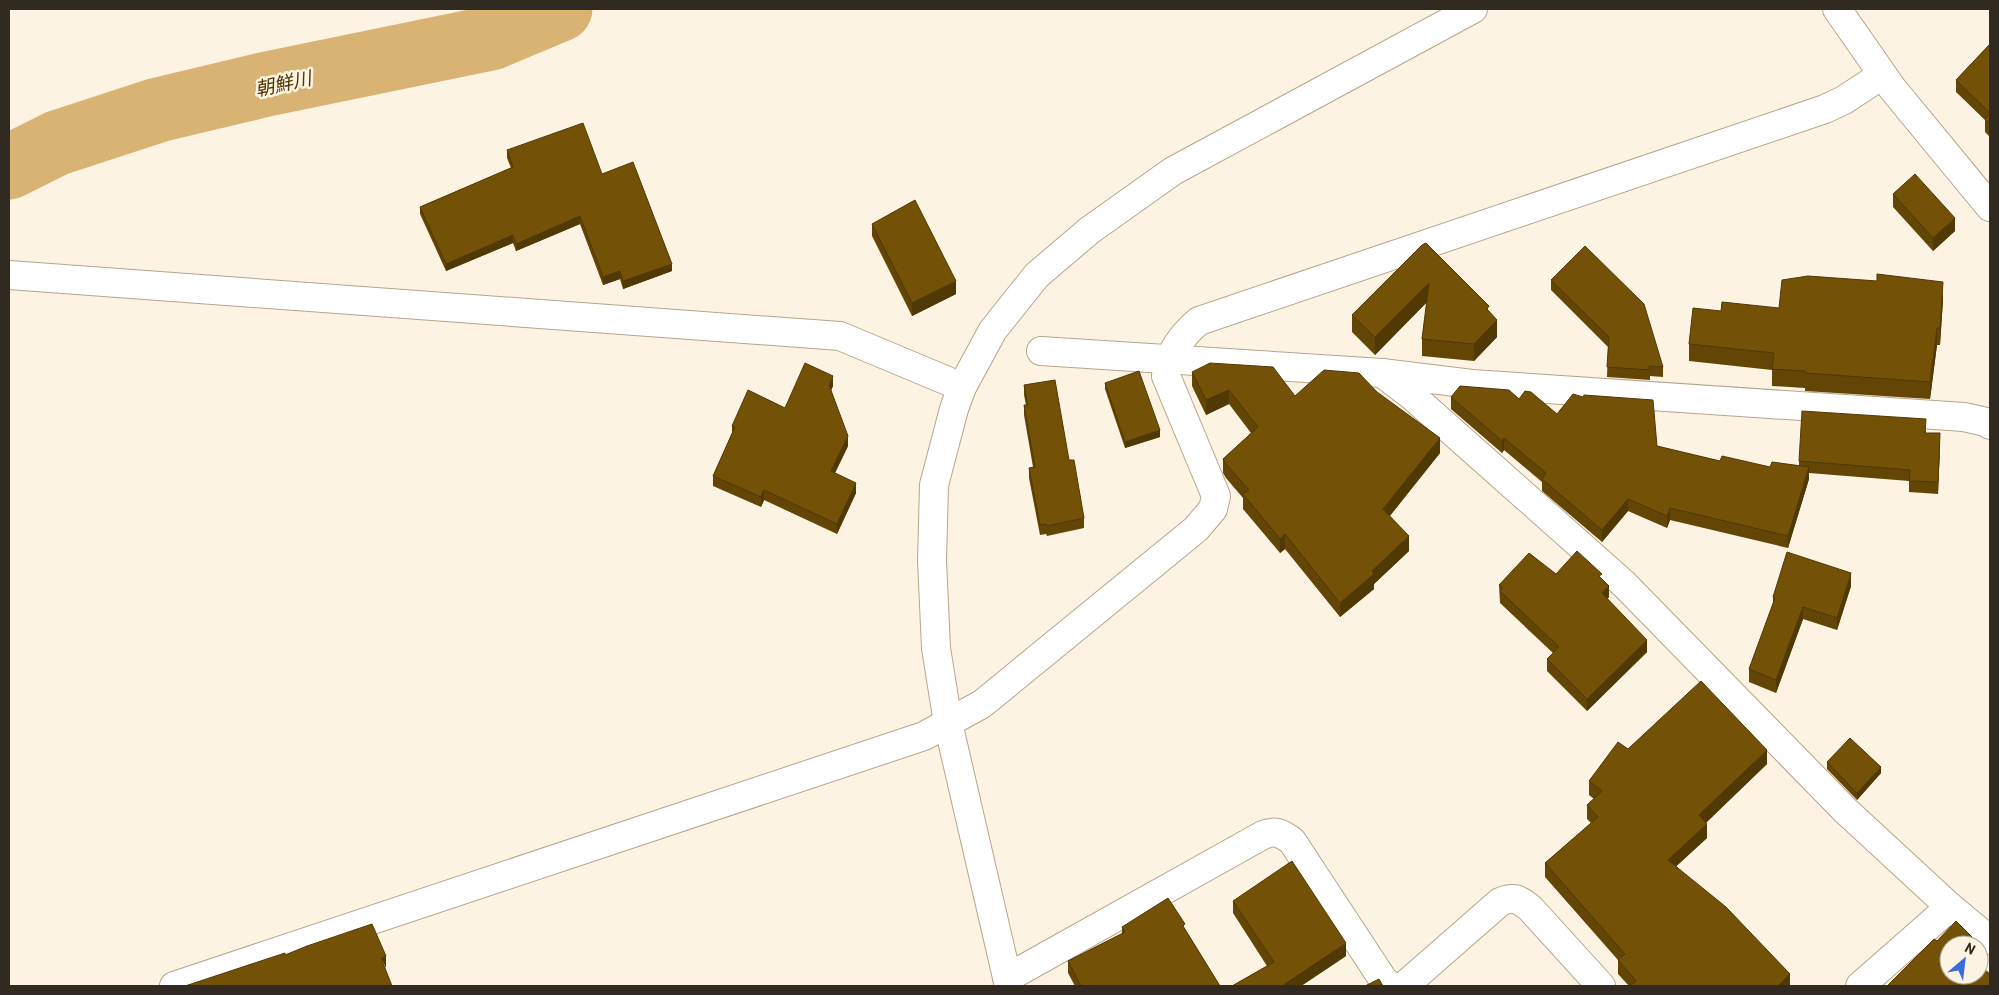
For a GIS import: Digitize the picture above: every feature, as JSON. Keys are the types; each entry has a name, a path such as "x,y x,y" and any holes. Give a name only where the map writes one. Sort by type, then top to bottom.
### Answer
{"street":[{"path":"1391,986 1384,981 1292,840 1281,833 1272,832 1254,840 1008,982 948,723 936,648 932,561 934,485 962,387 993,330 1037,275 1090,230 1173,170 1473,9"},
{"path":"1837,9 1882,75 1990,207"},
{"path":"174,986 924,736 982,704 1196,529 1212,510 1216,496 1166,376 1169,360 1192,326 1199,321 1825,108 1851,95 1882,75"},
{"path":"9,276 840,336 962,387"},
{"path":"1041,351 1382,373 1472,384 1964,417 1986,422 1990,425"},
{"path":"1382,373 1411,395 1624,584 1846,810 1950,906 1990,940"},
{"path":"1404,986 1500,902 1510,898 1520,899 1530,908 1601,986"},
{"path":"1860,986 1950,906"}],"building":[{"path":"1990,44 1990,113 1956,80"},
{"path":"1990,113 1990,124 1985,119"},
{"path":"583,123 602,174 633,162 672,264 623,281 620,271 603,277 580,216 516,244 513,235 446,264 420,207 513,167 507,150"},
{"path":"1915,174 1955,218 1933,238 1893,194"},
{"path":"915,200 956,281 912,303 872,224"},
{"path":"1426,243 1489,306 1487,309 1497,320 1474,344 1422,339 1429,283 1375,337 1352,315"},
{"path":"1585,246 1644,304 1663,367 1649,366 1650,370 1607,367 1609,337 1551,280"},
{"path":"1877,274 1943,282 1940,328 1937,328 1930,382 1772,369 1774,353 1689,344 1693,308 1721,311 1722,302 1779,308 1782,280 1808,276 1877,281"},
{"path":"805,363 833,376 829,385 848,436 831,471 856,483 837,524 764,490 761,497 713,476 735,427 732,426 748,390 785,408"},
{"path":"1210,363 1273,367 1295,396 1324,370 1359,373 1377,392 1440,438 1383,509 1409,536 1372,571 1374,574 1340,603 1285,534 1280,539 1243,494 1249,490 1223,459 1258,427 1229,390 1206,400 1192,372"},
{"path":"1139,371 1160,430 1125,442 1105,383"},
{"path":"1055,380 1069,460 1074,460 1084,518 1047,526 1046,524 1040,525 1029,468 1035,467 1024,405 1028,405 1024,385"},
{"path":"1460,386 1509,390 1519,399 1525,391 1531,392 1557,414 1573,394 1583,397 1584,395 1653,400 1657,446 1720,461 1722,456 1770,467 1772,462 1809,467 1788,536 1670,508 1667,516 1628,499 1602,530 1542,479 1546,473 1504,438 1502,441 1451,397"},
{"path":"1802,411 1926,419 1925,433 1940,433 1938,482 1909,481 1910,470 1799,461"},
{"path":"1577,551 1602,574 1599,576 1609,586 1602,593 1647,640 1587,699 1547,659 1559,647 1500,591 1503,588 1499,585 1529,553 1556,574"},
{"path":"1787,552 1851,573 1837,618 1803,607 1776,680 1749,669 1775,598 1773,597"},
{"path":"1701,681 1767,750 1699,815 1707,824 1668,860 1726,907 1790,974 1778,986 1630,986 1636,981 1618,960 1625,954 1545,863 1598,817 1587,805 1602,791 1589,781 1618,742 1628,749"},
{"path":"1850,738 1881,767 1857,793 1827,762"},
{"path":"1292,861 1346,943 1282,986 1232,986 1274,962 1233,901"},
{"path":"1168,898 1220,986 1081,986 1068,961 1125,932 1122,927"},
{"path":"1956,921 1970,935 1943,935"},
{"path":"372,924 386,956 381,958 392,986 185,986 285,953 285,955"},
{"path":"1934,939 1937,941 1939,939 1939,985 1989,985 1989,973 1990,986 1887,986"},
{"path":"1379,979 1383,986 1365,986"}],"waterway":[{"name":"朝鮮川","path":"9,167 57,143 158,110 267,84 491,38 560,9"}]}
